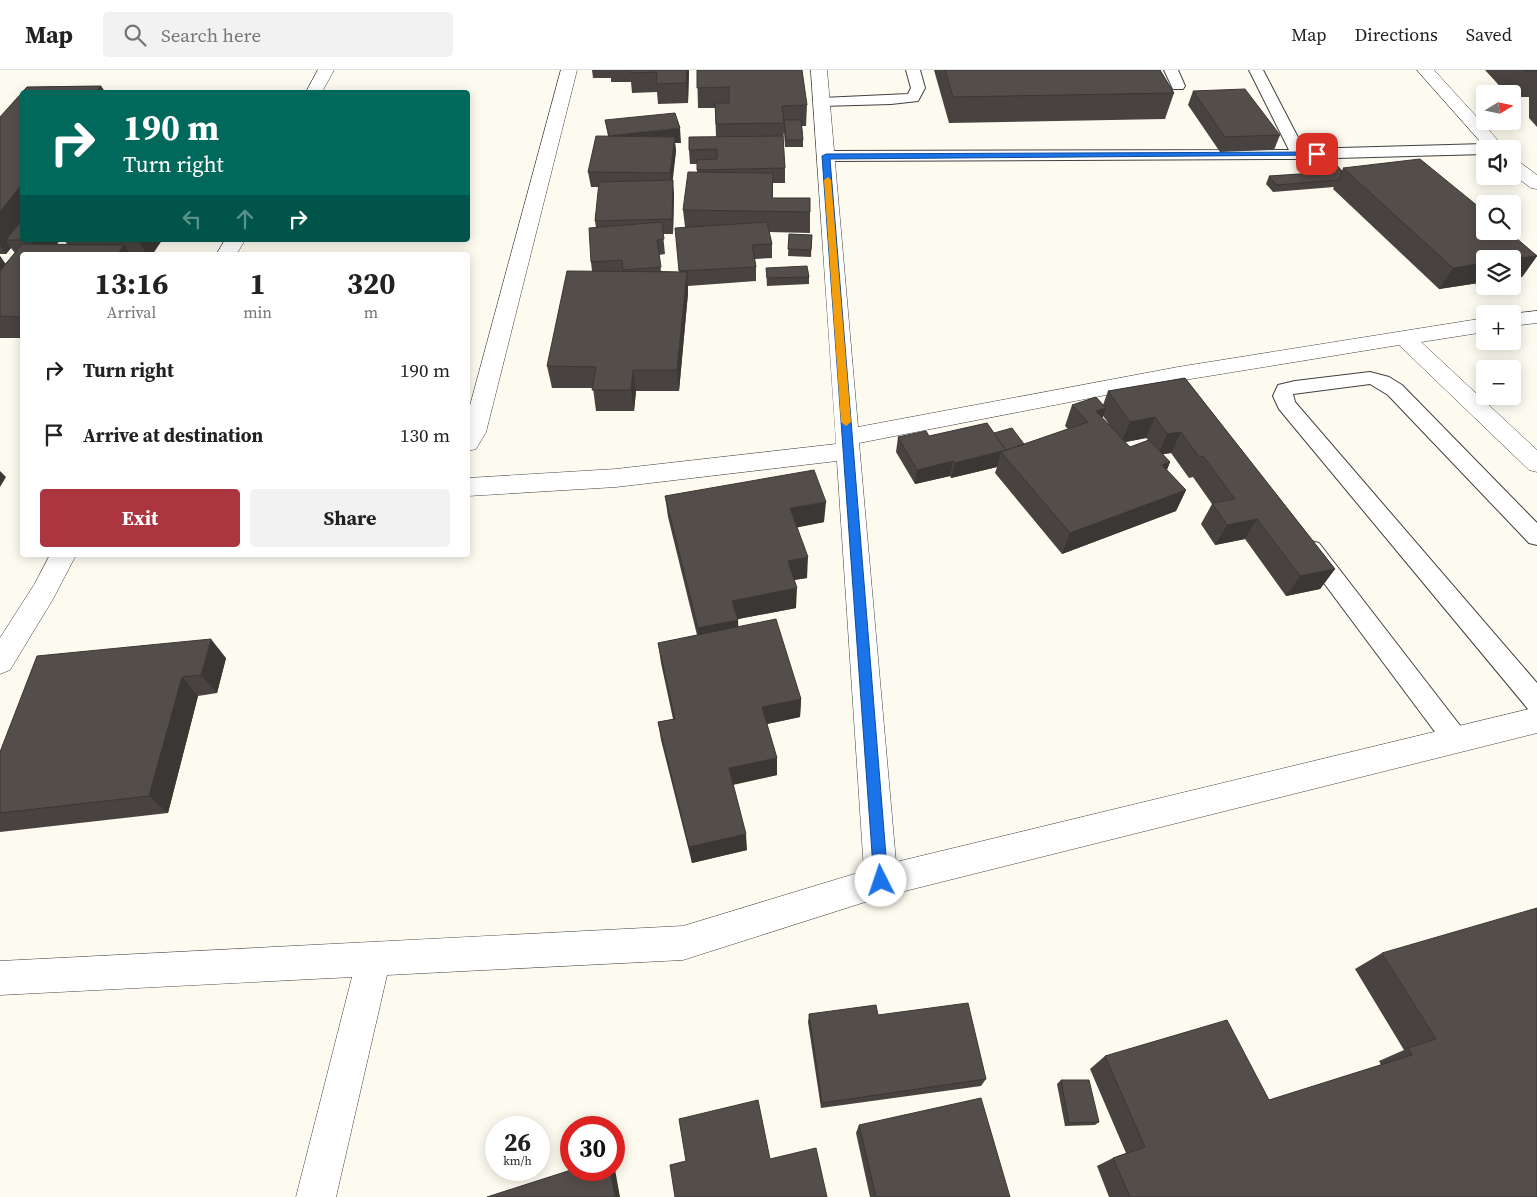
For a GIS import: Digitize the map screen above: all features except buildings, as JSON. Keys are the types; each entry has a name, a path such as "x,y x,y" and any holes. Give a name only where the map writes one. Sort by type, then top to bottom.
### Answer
{"street":[{"path":"315,90 326,70"},
{"path":"470,439 474,432 569,70"},
{"path":"819,70 881,881"},
{"path":"1425,70 1490,140"},
{"path":"1521,172 1537,184"},
{"path":"1521,319 1537,316"},
{"path":"470,487 616,478 848,444 1184,382 1404,338 1476,326"},
{"path":"1404,338 1537,464"},
{"path":"0,662 44,592 62,557"},
{"path":"0,978 683,943 881,881 1537,720"},
{"path":"316,1197 374,958"}],"lane":[{"path":"822,102 913,98 918,88 913,70"},
{"path":"1171,70 1178,86"},
{"path":"1256,70 1299,154"},
{"path":"826,156 1299,154 1476,150"},
{"path":"1537,538 1395,390 1382,382 1370,378 1295,387 1285,390 1283,396 1286,404 1537,701"},
{"path":"1299,533 1456,740"}],"slow traffic":[{"path":"828,180 846,422"}],"route":[{"path":"881,881 826,156 1317,154"}]}
